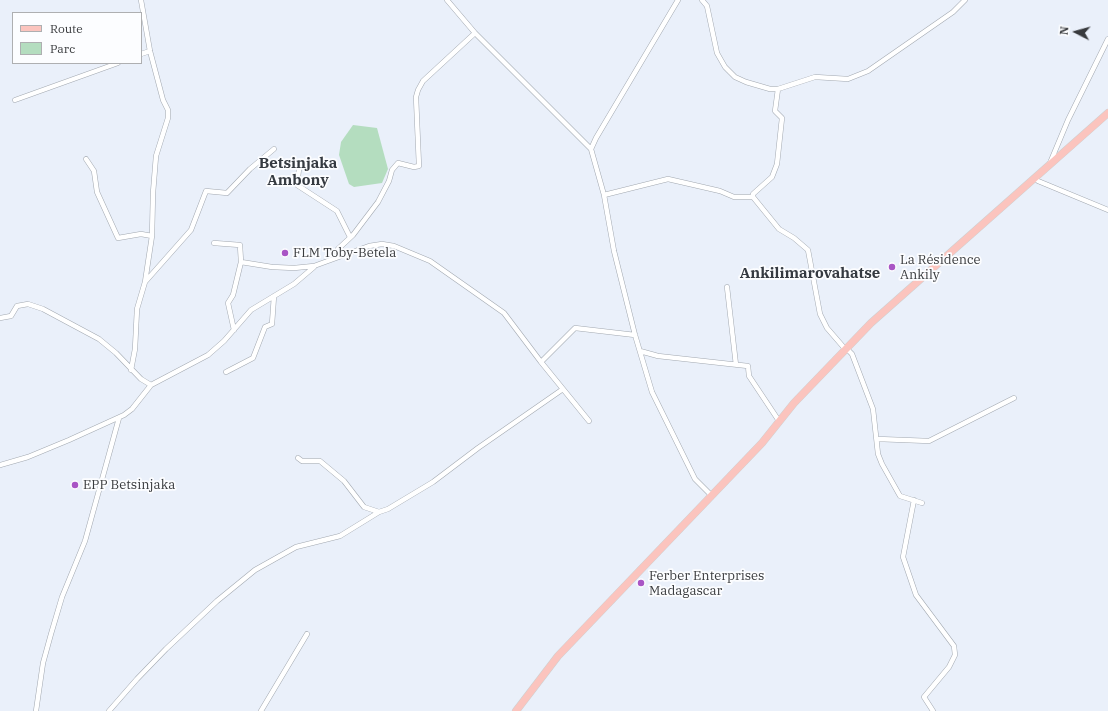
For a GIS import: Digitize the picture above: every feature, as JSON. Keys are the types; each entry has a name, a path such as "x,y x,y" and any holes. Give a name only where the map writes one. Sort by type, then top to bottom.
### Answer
{"main road":[{"path":"516,711 558,656 762,443 794,403 871,324 1108,113"}],"street":[{"path":"131,370 135,355 137,309 145,282 152,236 156,156 168,118 168,110 163,100 150,51 141,0"},
{"path":"446,0 475,33 592,150 604,195 614,248 635,335 652,392 695,479 711,495"},
{"path":"592,150 600,131 678,0"},
{"path":"702,0 706,6 716,52 725,67 735,77 770,89 778,89 815,77 848,78 868,71 953,12 965,0"},
{"path":"336,257 338,249 353,235 378,202 389,181 392,170 398,163 414,167 419,166 416,97 418,90 423,81 475,33"},
{"path":"1049,164 1068,120 1108,39"},
{"path":"142,54 150,51"},
{"path":"15,100 115,64"},
{"path":"753,197 753,194 772,177 777,164 782,118 775,111 778,89"},
{"path":"145,282 188,234 195,222 206,191 227,193 250,169 274,149"},
{"path":"86,159 94,171 97,192 118,238 141,234 152,236"},
{"path":"298,169 297,185 337,211 350,237"},
{"path":"1035,178 1038,181 1108,210"},
{"path":"604,195 668,179 720,191 734,197 753,197"},
{"path":"753,197 779,229 794,238 808,250 820,314 827,328 852,354 872,409 878,439 878,454 900,496 922,503"},
{"path":"214,243 240,245 240,262 233,295 228,303 234,330"},
{"path":"0,465 28,457 119,418 132,409 151,385 208,355 234,330 251,310 294,284 314,266 369,246 382,244 394,246 430,261 504,313 541,362 589,421"},
{"path":"240,262 272,267 314,266"},
{"path":"727,287 736,365"},
{"path":"226,372 253,358 265,327 272,324 274,296"},
{"path":"0,318 11,316 16,306 28,304 43,308 99,339 116,353 141,379 151,385"},
{"path":"541,362 575,328 635,335"},
{"path":"640,351 658,356 748,366 749,376 779,421"},
{"path":"110,711 137,679 166,649 217,601 255,570 296,547 340,536 379,512 388,509 433,482 478,448 563,389"},
{"path":"878,439 929,442 1014,398"},
{"path":"36,711 43,663 51,634 62,598 85,541 119,418"},
{"path":"298,458 302,460 320,461 344,481 364,507 379,512"},
{"path":"914,500 903,557 916,595 954,646 955,650 955,655 950,667 924,697 933,711"},
{"path":"260,711 307,634"}],"green space":[{"path":"353,125 377,128 388,169 382,183 354,187 349,184 339,155 341,142"}],"place":[{"name":"FLM Toby-Betela","path":"285,253"},
{"name":"La Résidence Ankily","path":"892,267"},
{"name":"EPP Betsinjaka","path":"75,485"},
{"name":"Ferber Enterprises Madagascar","path":"641,583"}],"district":[{"name":"Betsinjaka Ambony","path":"298,172"},
{"name":"Ankilimarovahatse","path":"810,274"}]}
